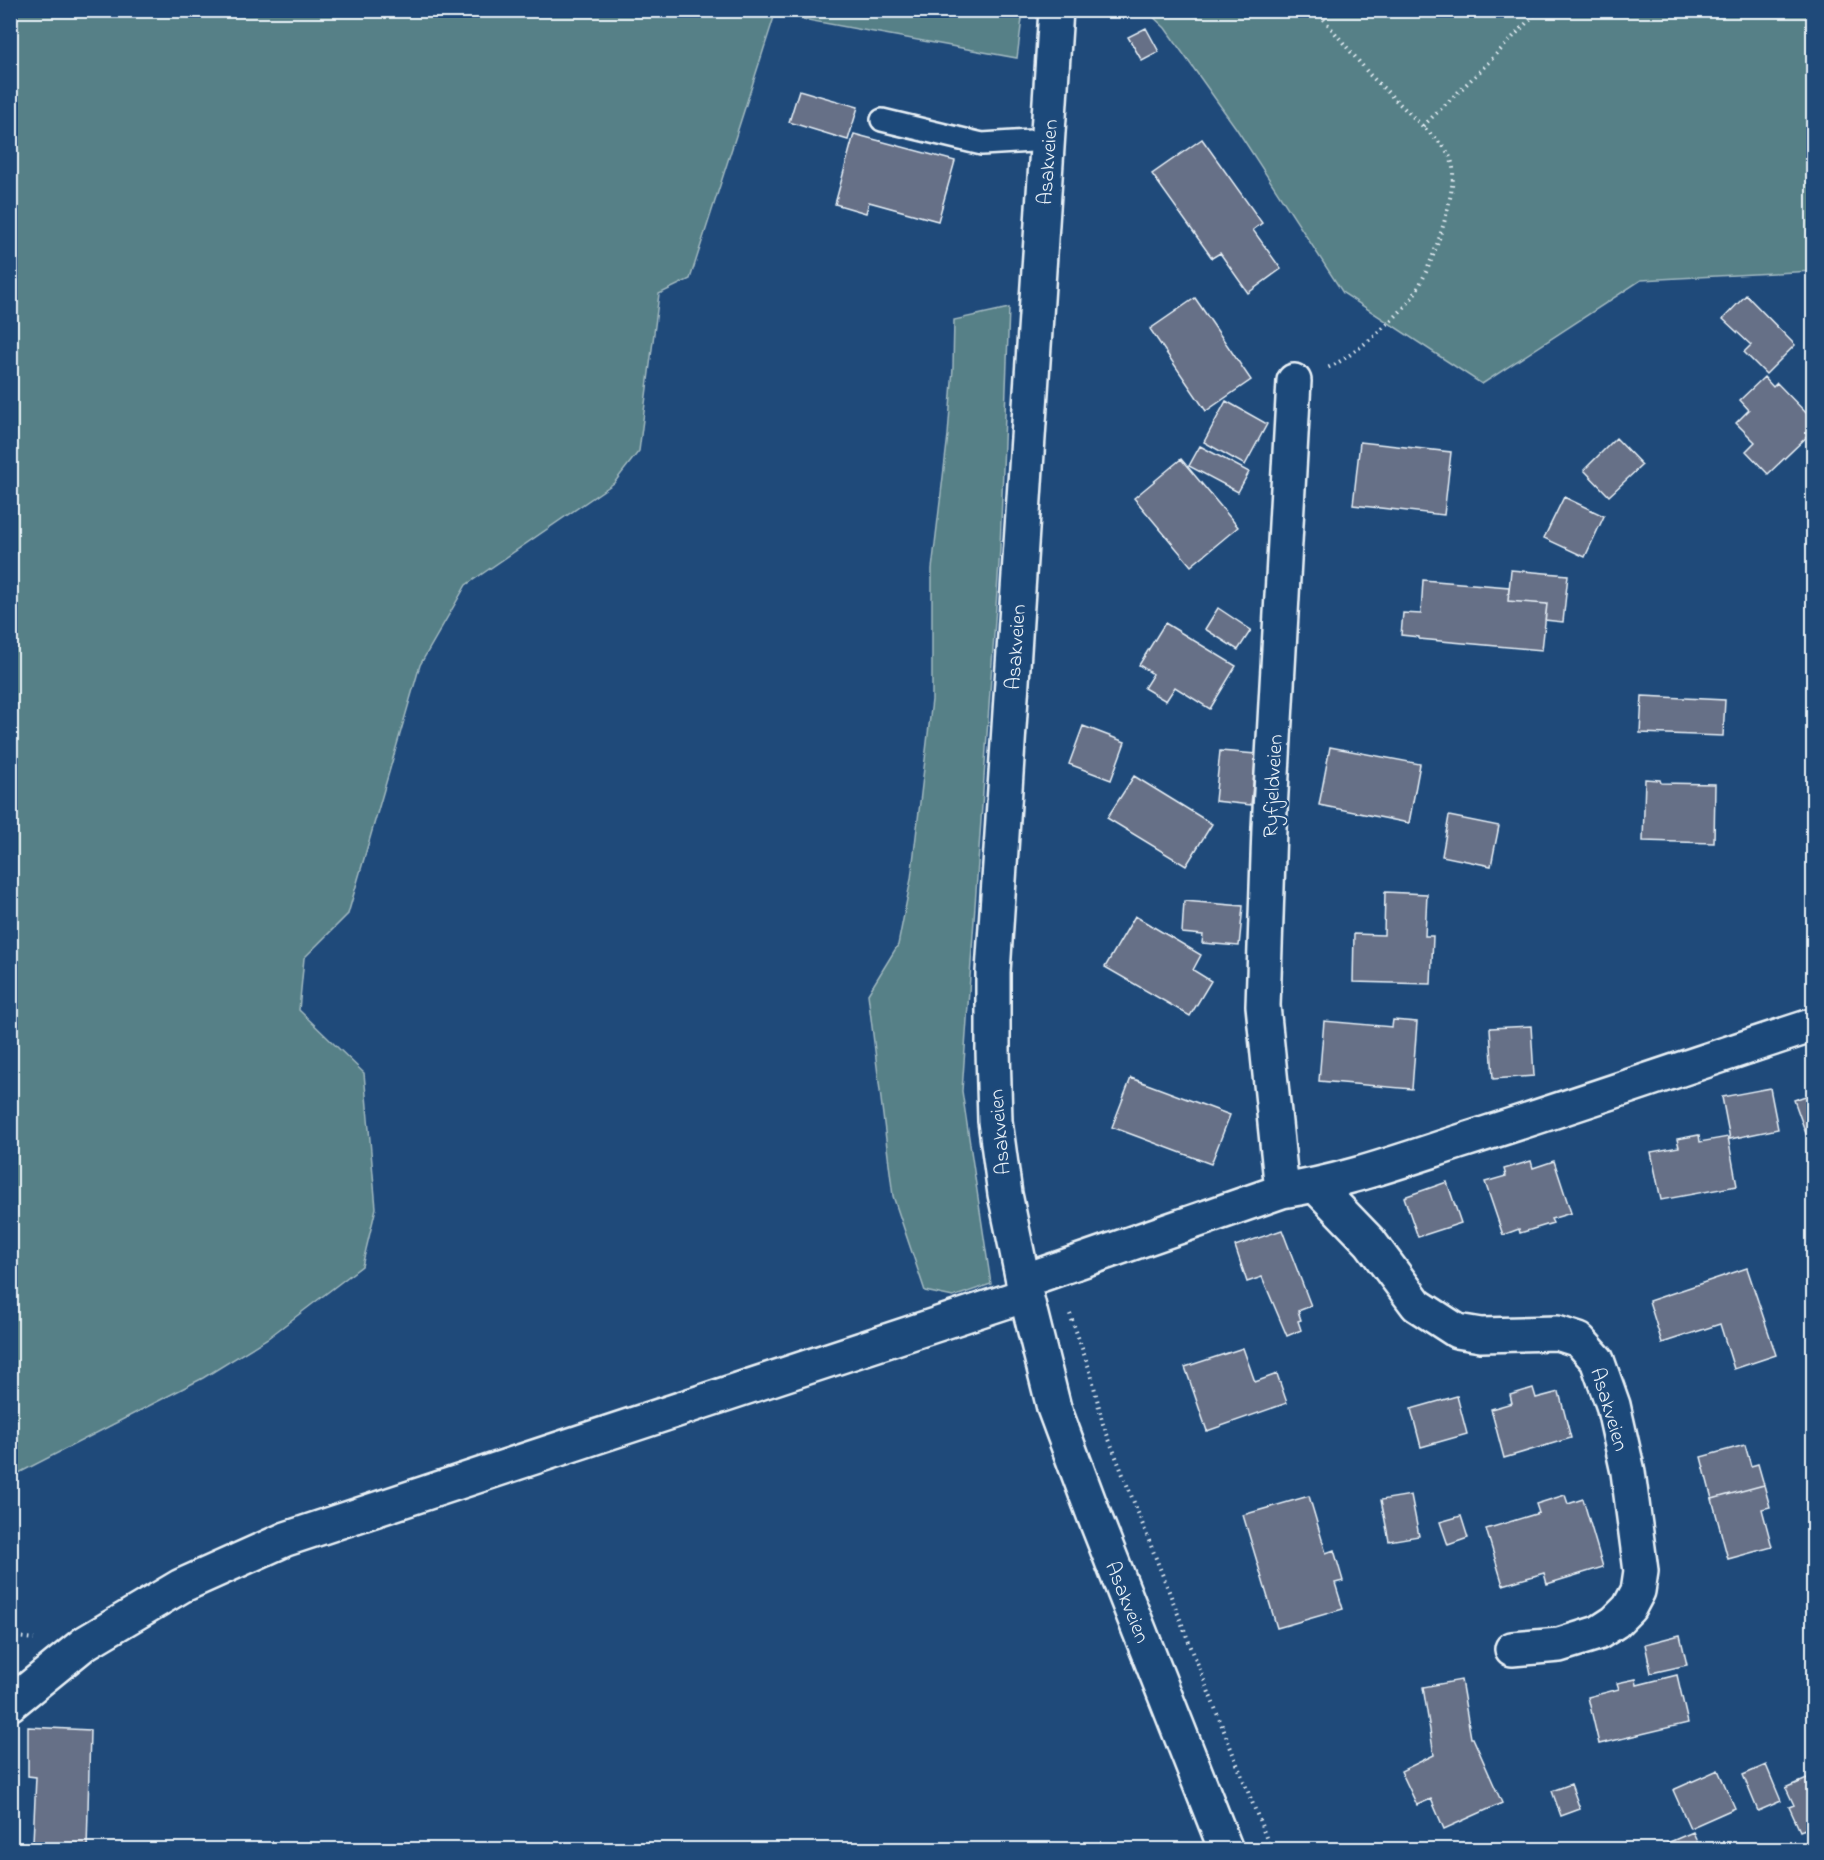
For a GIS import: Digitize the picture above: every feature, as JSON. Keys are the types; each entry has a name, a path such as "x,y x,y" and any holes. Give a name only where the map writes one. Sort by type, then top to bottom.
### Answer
{"street":[{"name":"Asakveien","path":"1056,10 993,972 995,1121 1005,1194 1054,1408 1095,1518 1227,1850"},
{"name":"Ryfjeldveien","path":"1282,1191 1263,1006 1269,828 1294,381"},
{"path":"10,1704 85,1643 181,1586 286,1539 1025,1288 1282,1191 1316,1186 1522,1122 1814,1025"},
{"name":"Asakveien","path":"1316,1186 1370,1242 1417,1305 1457,1331 1481,1335 1557,1332 1579,1340 1597,1360 1613,1405 1628,1472 1641,1571 1638,1591 1629,1608 1615,1622 1598,1633 1559,1644 1512,1649"}],"lane":[{"path":"882,120 982,144 1048,140"}],"path":[{"path":"1294,381 1334,365 1378,332 1408,303 1420,285 1446,215 1453,186 1450,157 1444,147 1370,75 1316,10"},
{"path":"1424,126 1539,10"},
{"path":"1070,1313 1091,1374 1103,1424 1270,1850"}],"green space":[{"path":"11,10 1023,11 1017,58 775,14 690,279 659,294 639,451 614,483 466,585 420,665 348,914 304,958 299,1010 364,1073 376,1208 362,1266 268,1338 203,1378 11,1477"},
{"path":"1147,11 1813,11 1813,271 1641,280 1482,384 1343,293 1236,128 1165,28"},
{"path":"1009,308 1000,549 962,1091 991,1284 953,1297 925,1291 893,1196 868,994 898,945 911,879 932,700 932,569 948,435 954,320"}],"building":[{"path":"1146,28 1159,52 1142,61 1128,37"},
{"path":"799,90 858,107 848,140 789,122"},
{"path":"854,134 955,161 938,221 869,202 866,213 835,204"},
{"path":"1202,139 1262,223 1253,230 1281,269 1248,293 1220,253 1212,258 1152,174"},
{"path":"1746,295 1795,345 1766,374 1744,352 1751,345 1723,319"},
{"path":"1195,298 1251,380 1206,411 1150,329"},
{"path":"1764,377 1773,387 1777,383 1814,421 1814,430 1768,474 1746,451 1755,442 1736,423 1749,410 1740,400"},
{"path":"1226,401 1267,424 1245,465 1204,442"},
{"path":"1616,438 1642,465 1609,496 1584,470"},
{"path":"1360,442 1451,452 1444,515 1353,505"},
{"path":"1200,446 1249,472 1238,492 1189,466"},
{"path":"1181,459 1238,527 1191,566 1134,498"},
{"path":"1564,497 1604,516 1585,557 1544,538"},
{"path":"1511,570 1568,575 1563,622 1545,620 1547,604 1508,601"},
{"path":"1423,580 1509,587 1508,601 1547,604 1542,650 1419,639 1419,637 1401,635 1403,613 1421,614"},
{"path":"1218,608 1251,630 1238,650 1205,629"},
{"path":"1165,623 1236,666 1210,709 1175,687 1166,701 1144,688 1153,674 1139,665"},
{"path":"1642,696 1725,700 1723,736 1640,733"},
{"path":"1083,726 1125,742 1111,780 1069,764"},
{"path":"1330,747 1420,764 1409,823 1319,805"},
{"path":"1220,751 1256,754 1251,805 1215,801"},
{"path":"1134,776 1212,824 1186,866 1107,818"},
{"path":"1645,779 1660,780 1661,783 1715,784 1714,843 1643,841"},
{"path":"1449,816 1499,826 1491,866 1442,856"},
{"path":"1385,892 1427,894 1425,936 1433,936 1431,984 1353,982 1354,934 1384,935"},
{"path":"1184,901 1243,906 1239,946 1202,943 1203,935 1182,933"},
{"path":"1135,916 1201,955 1193,970 1211,981 1190,1016 1105,967"},
{"path":"1393,1020 1417,1022 1412,1089 1319,1081 1324,1021 1392,1027"},
{"path":"1531,1026 1534,1076 1493,1079 1490,1028"},
{"path":"1131,1078 1230,1115 1211,1164 1112,1127"},
{"path":"1770,1088 1778,1129 1730,1139 1722,1097"},
{"path":"1814,1093 1814,1137 1808,1139 1794,1100"},
{"path":"1699,1135 1700,1142 1728,1137 1737,1186 1661,1200 1651,1152 1679,1147 1677,1139"},
{"path":"1531,1161 1533,1168 1554,1161 1571,1213 1551,1219 1553,1223 1520,1233 1519,1229 1503,1235 1485,1182 1506,1176 1504,1169"},
{"path":"1447,1182 1461,1223 1418,1237 1404,1197"},
{"path":"1282,1230 1311,1306 1298,1311 1301,1330 1287,1336 1262,1277 1247,1282 1235,1246"},
{"path":"1747,1268 1776,1355 1734,1369 1720,1324 1662,1343 1649,1301"},
{"path":"1243,1348 1255,1382 1277,1374 1287,1403 1207,1431 1185,1367"},
{"path":"1533,1388 1536,1398 1559,1392 1571,1438 1504,1458 1491,1409 1512,1403 1510,1395"},
{"path":"1457,1396 1467,1434 1421,1447 1411,1409"},
{"path":"1745,1445 1751,1466 1758,1464 1764,1485 1712,1499 1701,1457"},
{"path":"1764,1485 1770,1507 1762,1509 1772,1547 1728,1559 1712,1499"},
{"path":"1411,1495 1419,1536 1389,1541 1381,1500"},
{"path":"1565,1495 1568,1504 1583,1499 1603,1567 1547,1584 1544,1573 1503,1585 1486,1529 1539,1513 1536,1504"},
{"path":"1309,1496 1326,1553 1334,1550 1343,1581 1335,1583 1343,1609 1277,1628 1243,1515"},
{"path":"1461,1516 1468,1538 1448,1545 1440,1522"},
{"path":"1680,1635 1687,1665 1651,1673 1645,1644"},
{"path":"1677,1675 1688,1723 1599,1744 1588,1697 1619,1689 1617,1683 1636,1679 1637,1685"},
{"path":"1461,1680 1471,1738 1473,1738 1502,1803 1444,1829 1431,1799 1417,1805 1401,1771 1434,1755 1423,1687"},
{"path":"28,1727 90,1730 87,1850 29,1850 29,1842 33,1842 36,1777 28,1776"},
{"path":"1766,1765 1781,1801 1758,1811 1743,1775"},
{"path":"1718,1770 1735,1808 1690,1828 1673,1790"},
{"path":"1814,1776 1814,1847 1812,1848 1805,1829 1800,1831 1789,1807 1794,1805 1786,1788"},
{"path":"1571,1784 1580,1809 1561,1816 1552,1791"},
{"path":"1693,1832 1701,1850 1651,1850"}]}
